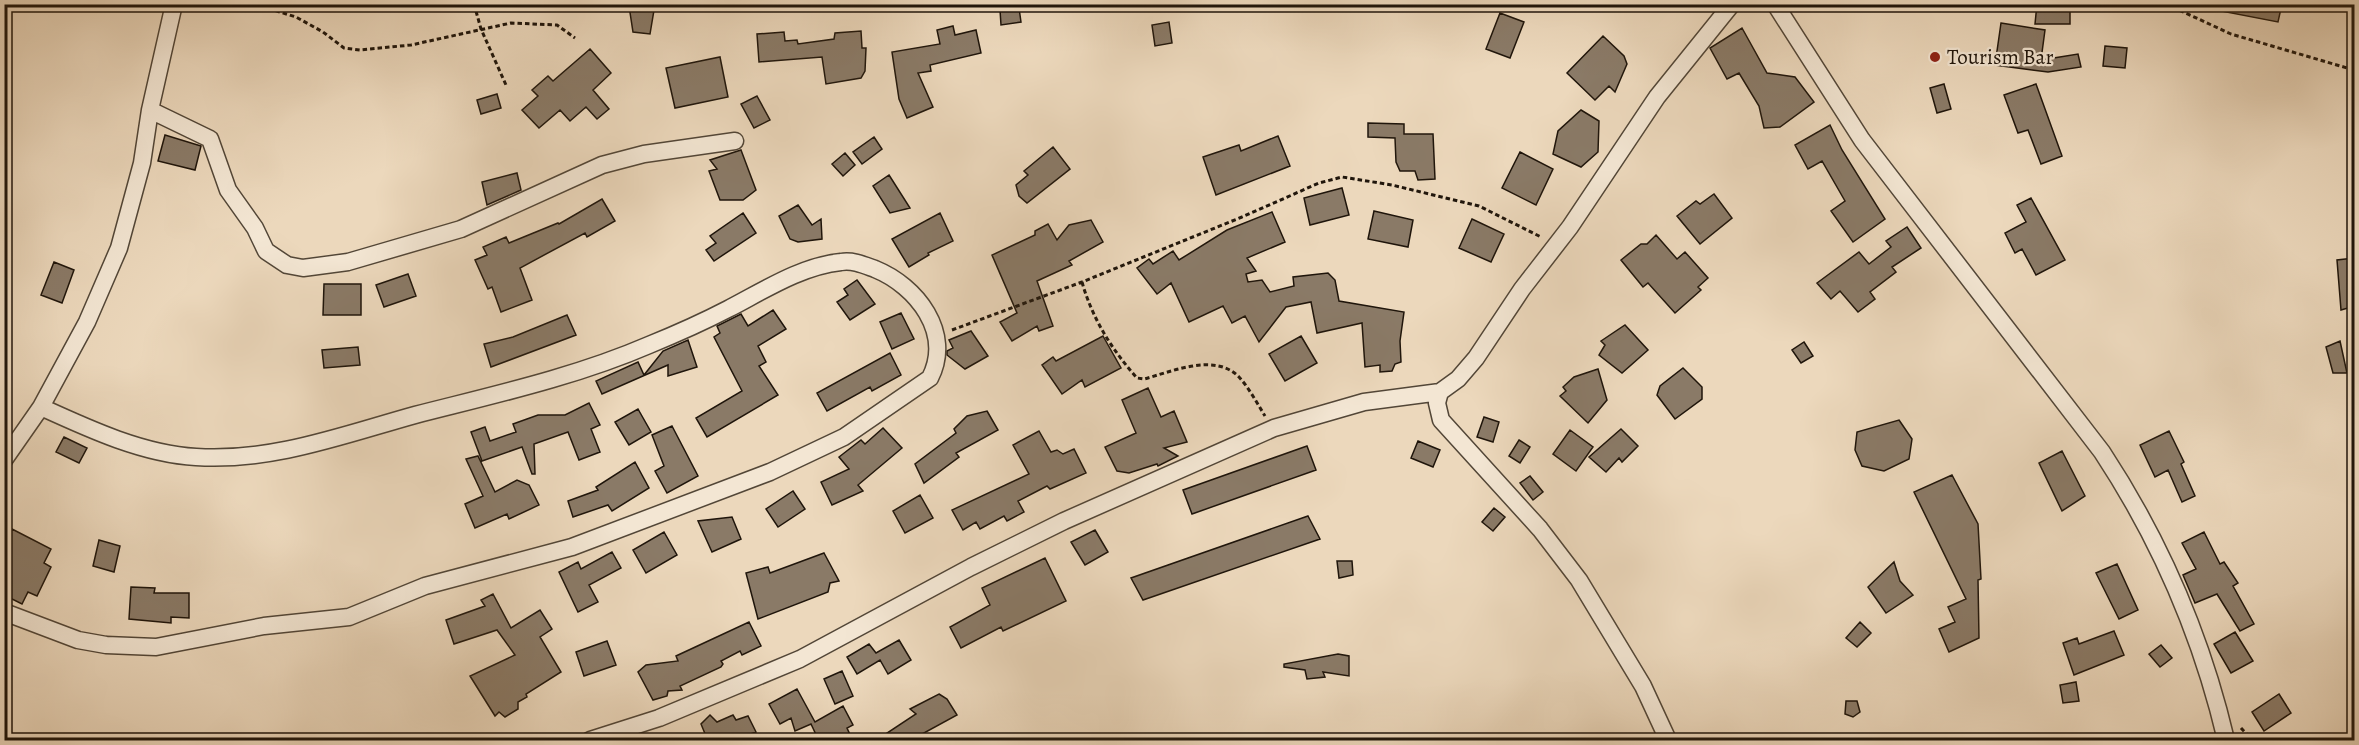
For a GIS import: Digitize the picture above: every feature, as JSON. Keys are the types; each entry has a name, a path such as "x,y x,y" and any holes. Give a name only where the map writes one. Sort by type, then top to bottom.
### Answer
{"street":[{"path":"4,460 41,407 87,322 119,248 142,163 150,110 174,4"},
{"path":"1668,741 1643,686 1579,580 1540,529 1441,420 1437,403 1440,393 1468,368 1522,289 1557,245 1658,98 1732,4"},
{"path":"1775,4 1863,140 2102,452 2130,495 2181,601 2226,741"},
{"path":"150,110 210,139 225,184 255,228 266,251 287,266 303,268 348,262 432,239 527,201 602,165 644,154 735,141"},
{"path":"4,612 78,640 106,645 156,647 264,626 349,617 425,586 572,547 677,509 814,453 844,437 930,378 936,367 936,336 925,309 898,281 860,263 844,261 805,272 646,347 571,373 286,451 225,458 163,453 105,434 41,407"},
{"path":"590,741 659,718 800,659 971,567 1064,521 1274,428 1364,402 1440,393"}],"path":[{"path":"254,4 274,8 296,17 323,32 344,48 360,50 411,45 512,23 557,25 575,38"},
{"path":"474,4 481,29 506,85"},
{"path":"2166,4 2231,34 2355,70"},
{"path":"936,336 976,319 1082,282 1242,218 1319,183 1342,177 1392,185 1479,206 1557,245"},
{"path":"1082,282 1089,308 1120,358 1137,378 1144,379 1205,365 1229,369 1239,377 1274,428"}],"building":[{"path":"2037,4 2070,4 2070,24 2035,24"},
{"path":"2222,4 2282,4 2278,22 2221,11"},
{"path":"629,6 654,10 650,34 633,32"},
{"path":"1019,8 1021,22 1001,25 1000,10"},
{"path":"1500,13 1524,22 1510,58 1486,49"},
{"path":"1169,22 1172,43 1155,46 1152,25"},
{"path":"2001,23 2045,30 2041,60 2078,54 2081,67 2048,72 1995,65"},
{"path":"953,26 955,35 976,30 981,53 930,65 931,71 918,73 933,107 907,118 899,99 892,52 940,44 937,30"},
{"path":"1742,28 1767,73 1795,77 1814,102 1780,127 1764,128 1759,106 1739,73 1727,79 1710,48"},
{"path":"861,31 862,48 866,48 865,71 861,78 826,84 822,57 759,62 757,34 784,32 785,41 797,40 798,44 834,39 835,33"},
{"path":"1603,36 1624,56 1627,64 1615,92 1609,86 1595,100 1567,73"},
{"path":"2105,46 2127,48 2125,68 2103,66"},
{"path":"590,49 611,73 593,90 609,109 597,119 586,107 570,121 560,110 539,128 522,110 538,96 532,90 548,76 553,81"},
{"path":"720,57 728,97 675,108 666,68"},
{"path":"1944,84 1951,109 1937,113 1930,88"},
{"path":"2036,84 2062,156 2041,164 2028,130 2018,133 2004,95"},
{"path":"497,94 501,108 481,114 477,100"},
{"path":"757,96 770,120 754,128 741,104"},
{"path":"1581,110 1599,121 1598,152 1581,167 1553,154 1558,131"},
{"path":"1368,123 1404,124 1404,134 1433,134 1435,179 1418,180 1415,171 1400,171 1396,162 1395,138 1368,137"},
{"path":"1830,125 1842,150 1885,219 1853,242 1831,211 1845,201 1822,161 1808,169 1795,145"},
{"path":"165,135 201,146 195,170 158,161"},
{"path":"1278,136 1290,166 1216,195 1203,157 1239,145 1241,151"},
{"path":"874,137 882,149 862,164 853,152"},
{"path":"1053,147 1070,169 1027,203 1019,196 1016,185 1028,175 1024,171"},
{"path":"741,150 756,190 743,200 720,200 709,171 717,169 710,160"},
{"path":"1520,152 1553,169 1536,205 1502,188"},
{"path":"845,153 855,165 843,176 832,164"},
{"path":"517,173 521,190 487,205 482,182"},
{"path":"889,175 910,208 890,213 873,186"},
{"path":"1342,188 1349,215 1310,225 1304,198"},
{"path":"1714,194 1732,218 1700,244 1677,216 1696,201 1700,204"},
{"path":"2031,198 2065,260 2036,275 2022,249 2015,253 2005,233 2026,222 2017,205"},
{"path":"602,199 615,221 587,237 585,233 520,268 532,300 501,312 492,287 488,289 475,260 487,255 483,247 506,237 509,243 559,224"},
{"path":"798,205 812,225 821,219 822,239 798,242 790,239 779,216"},
{"path":"1374,211 1413,220 1408,247 1368,239"},
{"path":"1272,212 1285,242 1247,258 1256,271 1246,274 1248,282 1262,280 1270,292 1294,286 1293,277 1328,273 1335,280 1339,301 1404,312 1400,341 1401,362 1395,364 1392,371 1380,372 1380,365 1365,367 1362,323 1317,333 1311,302 1286,307 1259,342 1245,316 1232,323 1223,306 1189,322 1171,283 1157,294 1137,268 1149,259 1153,264 1173,251 1179,260 1227,230"},
{"path":"743,213 756,233 714,261 706,250 716,243 710,236"},
{"path":"940,213 953,241 928,253 929,255 909,267 892,239"},
{"path":"1472,219 1504,234 1491,262 1459,248"},
{"path":"1091,220 1103,242 1069,261 1072,265 1037,281 1053,326 1039,331 1037,326 1012,341 1000,322 1017,313 992,255 1035,235 1035,231 1048,224 1057,240 1069,225"},
{"path":"1907,227 1921,248 1892,267 1896,272 1870,292 1875,299 1858,312 1840,291 1831,299 1817,283 1859,252 1869,264 1891,247 1886,241"},
{"path":"1656,235 1677,259 1685,252 1708,278 1698,287 1701,290 1675,313 1648,283 1643,287 1621,260 1641,244 1647,244"},
{"path":"2354,258 2355,306 2341,310 2337,260"},
{"path":"54,262 74,270 62,303 41,295"},
{"path":"408,274 416,296 384,307 376,285"},
{"path":"857,280 875,304 850,320 837,302 848,295 844,289"},
{"path":"324,284 361,284 361,315 323,315"},
{"path":"773,310 786,329 758,346 766,362 759,366 778,395 707,437 696,418 742,391 714,337 720,333 717,326 741,314 748,326"},
{"path":"901,313 914,339 892,349 880,322"},
{"path":"567,315 576,335 491,367 484,344 513,337"},
{"path":"1625,325 1648,350 1622,373 1599,355 1605,345 1601,341"},
{"path":"971,331 988,356 965,369 947,355 947,351 953,348 949,340"},
{"path":"1103,336 1121,368 1085,387 1082,380 1062,394 1042,365 1053,357 1056,361"},
{"path":"1301,336 1317,363 1285,381 1269,354"},
{"path":"688,340 697,367 668,376 668,365 602,394 596,381 638,362 644,375 663,351"},
{"path":"2340,341 2347,373 2333,373 2326,347"},
{"path":"1804,342 1813,356 1801,363 1792,350"},
{"path":"358,347 360,365 324,368 322,350"},
{"path":"890,353 901,375 872,391 870,387 827,411 817,393"},
{"path":"1683,368 1702,387 1702,399 1675,419 1657,395 1660,386"},
{"path":"1598,369 1607,400 1588,423 1560,396 1566,391 1563,387 1574,377"},
{"path":"1148,388 1161,417 1174,411 1187,442 1164,448 1178,456 1158,466 1157,464 1129,473 1117,471 1105,447 1136,433 1122,400"},
{"path":"589,403 600,425 591,429 600,452 579,460 568,432 534,444 535,474 532,474 522,447 482,461 471,432 485,427 490,441 516,432 513,424 538,415 565,415"},
{"path":"638,409 651,432 629,445 615,422"},
{"path":"987,411 998,430 956,453 959,457 924,483 915,464 956,433 954,429 967,416"},
{"path":"1484,417 1499,422 1493,442 1477,437"},
{"path":"1899,420 1912,439 1909,459 1884,471 1862,466 1855,450 1857,432"},
{"path":"672,426 698,476 667,493 655,471 664,466 652,435"},
{"path":"883,428 902,448 858,485 863,491 832,505 821,482 849,469 839,457 861,440 865,444"},
{"path":"1621,429 1638,446 1622,462 1619,458 1606,472 1589,457"},
{"path":"1570,430 1593,447 1576,471 1553,454"},
{"path":"1039,431 1051,452 1057,450 1063,454 1074,449 1086,473 1050,489 1047,486 1018,501 1024,512 1007,521 1004,516 980,529 976,522 963,530 952,510 1029,474 1013,445"},
{"path":"2169,431 2184,462 2181,464 2195,496 2182,502 2168,470 2155,477 2140,445"},
{"path":"64,437 87,448 79,463 56,452"},
{"path":"1519,440 1530,447 1520,463 1509,456"},
{"path":"1418,441 1440,450 1433,467 1411,458"},
{"path":"1307,446 1316,470 1192,514 1183,490"},
{"path":"2062,451 2085,496 2062,511 2039,463"},
{"path":"478,456 495,492 517,480 529,485 539,505 509,519 507,514 475,528 465,504 483,496 466,459"},
{"path":"635,462 649,488 612,511 608,505 573,517 568,501 598,490 596,487"},
{"path":"1952,475 1978,524 1981,579 1978,580 1979,638 1949,652 1939,629 1955,622 1948,607 1966,599 1914,492"},
{"path":"1530,476 1543,492 1533,500 1520,483"},
{"path":"793,491 805,509 778,527 766,509"},
{"path":"920,495 933,518 905,533 893,511"},
{"path":"1494,508 1505,517 1493,531 1482,522"},
{"path":"1308,516 1320,539 1143,600 1131,578"},
{"path":"732,517 741,539 712,552 698,521"},
{"path":"12,529 51,549 44,563 51,567 37,596 28,592 22,604 4,595 4,544"},
{"path":"1095,530 1108,552 1085,565 1071,542"},
{"path":"664,532 677,555 646,573 633,550"},
{"path":"2204,532 2220,564 2224,562 2238,583 2233,586 2254,624 2240,631 2217,594 2195,603 2183,575 2196,569 2182,543"},
{"path":"99,540 120,546 114,572 93,566"},
{"path":"612,552 621,568 589,585 598,602 578,612 559,572 578,562 581,569"},
{"path":"824,553 839,581 830,583 828,592 758,619 746,573 768,567 770,573"},
{"path":"1045,558 1066,601 1003,631 1001,627 961,648 950,627 990,605 982,588"},
{"path":"1337,561 1352,561 1353,575 1339,578"},
{"path":"1894,562 1900,581 1913,595 1886,613 1868,587"},
{"path":"2117,564 2138,610 2119,619 2096,573"},
{"path":"131,587 155,588 154,593 189,593 189,618 171,617 171,623 129,619"},
{"path":"493,594 511,628 540,610 552,629 540,637 561,672 526,694 527,697 518,702 518,709 505,717 499,712 495,716 470,676 515,655 497,630 454,644 446,620 485,606 481,600"},
{"path":"749,622 761,646 742,655 740,651 721,661 723,664 721,667 680,686 682,690 668,691 667,696 653,700 638,672 646,665 678,661 676,656"},
{"path":"1860,622 1871,633 1857,647 1846,638"},
{"path":"2114,631 2124,655 2074,675 2063,643 2077,638 2079,644"},
{"path":"2235,632 2253,661 2231,673 2214,644"},
{"path":"899,640 911,660 888,674 880,660 857,674 847,657 869,644 876,653"},
{"path":"607,641 616,665 584,676 576,652"},
{"path":"2161,645 2172,658 2160,667 2149,654"},
{"path":"1338,654 1349,656 1349,676 1323,672 1325,677 1307,679 1305,670 1284,667 1284,664"},
{"path":"842,671 853,696 835,704 824,679"},
{"path":"2076,682 2079,701 2063,703 2060,685"},
{"path":"797,689 815,722 843,706 853,725 847,728 853,741 819,741 811,724 795,731 791,718 780,724 769,704"},
{"path":"939,694 947,699 957,715 922,734 927,741 875,741 916,714 910,709"},
{"path":"2279,694 2291,713 2264,731 2252,712"},
{"path":"1846,701 1857,701 1860,712 1853,717 1845,714"},
{"path":"710,715 717,722 733,715 736,720 748,716 756,732 730,741 708,741 701,724"}],"place":[{"name":"Tourism Bar","path":"1935,57"}]}
